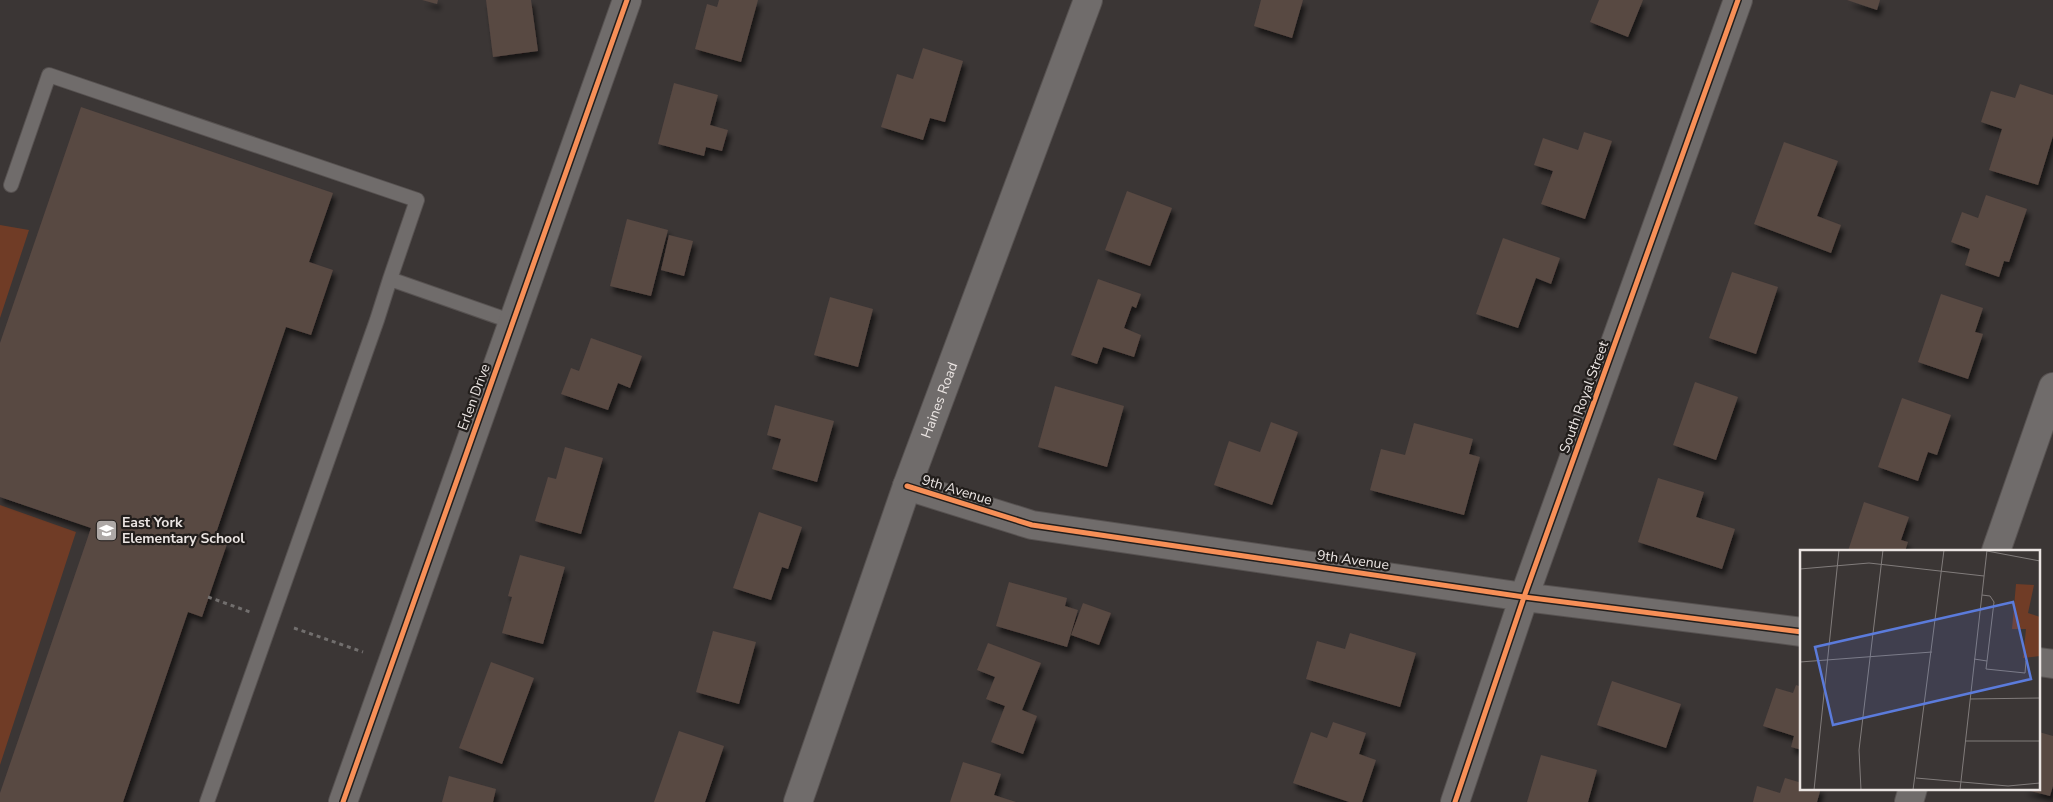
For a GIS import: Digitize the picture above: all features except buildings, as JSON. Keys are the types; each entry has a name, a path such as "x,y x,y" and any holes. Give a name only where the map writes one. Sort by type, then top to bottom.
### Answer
{"street":[{"name":"Erlen Drive","path":"343,802 627,0"},
{"name":"Haines Road","path":"798,802 907,486 1088,0"},
{"name":"South Royal Street","path":"1455,802 1524,596 1738,0"},
{"path":"1996,550 2053,387"},
{"name":"9th Avenue","path":"907,486 1032,525 1524,596 1800,632"},
{"path":"2040,662 2053,664"}],"lane":[{"path":"11,186 49,75 417,200 208,802"},
{"path":"390,279 513,322"}],"path":[{"path":"208,597 392,662"}],"shaded area":[{"path":"0,225 29,230 0,318"},
{"path":"0,505 76,532 0,765"}],"cycle path":[{"path":"343,802 627,0"},
{"path":"1455,802 1524,597 1738,0"},
{"path":"907,486 1032,525 1524,597 1800,632"}],"place":[{"name":"East York Elementary School","path":"106,530"}]}
